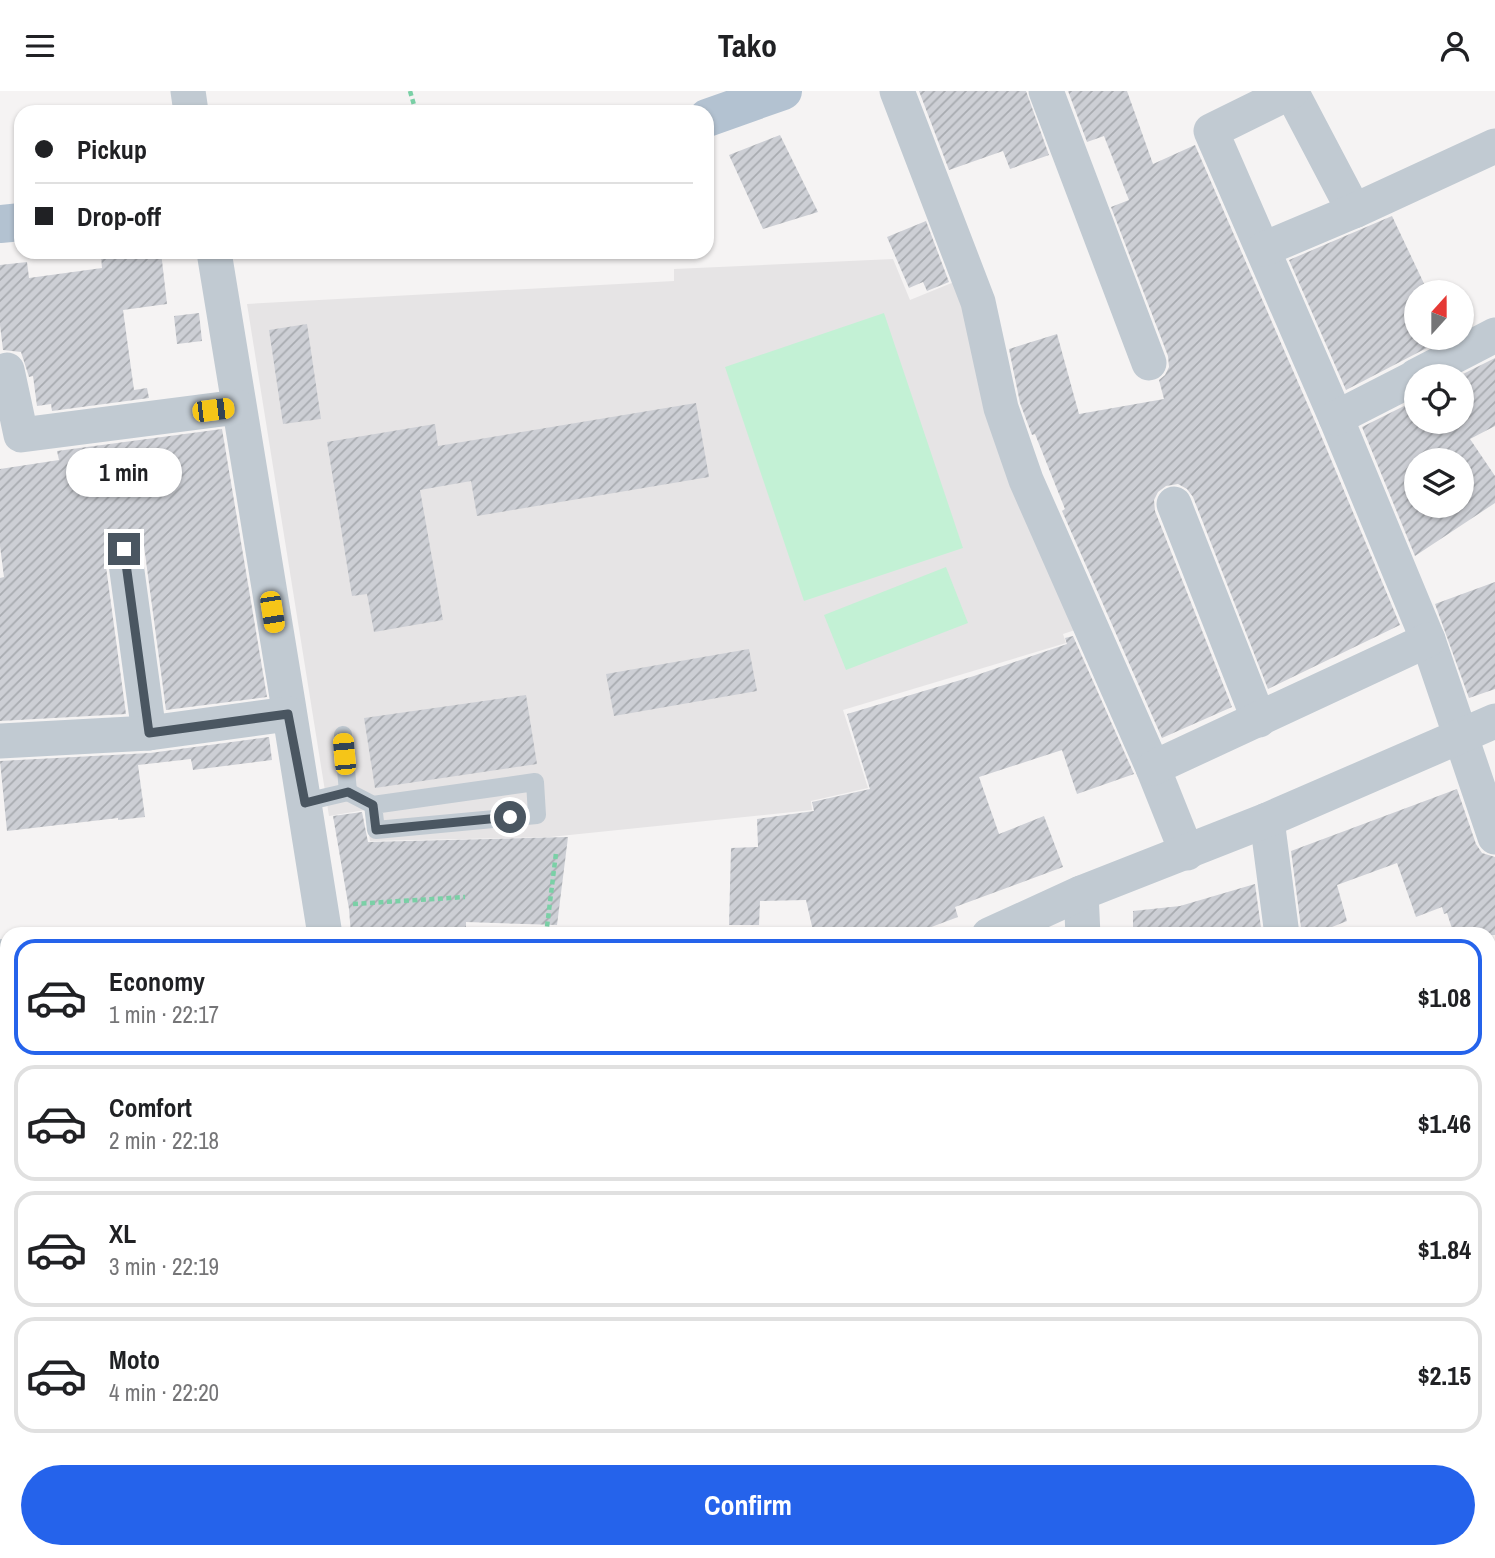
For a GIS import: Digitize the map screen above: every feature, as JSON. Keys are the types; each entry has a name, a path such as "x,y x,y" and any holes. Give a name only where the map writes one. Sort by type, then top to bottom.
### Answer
{"main road":[{"path":"714,116 783,91"}],"street":[{"path":"897,91 978,302 1001,408 1026,480 1153,768 1187,853"},
{"path":"1046,91 1149,363"},
{"path":"1354,211 1291,91 1248,100 1211,131 1336,418 1428,640 1495,837"},
{"path":"1264,250 1495,146"},
{"path":"215,259 323,920"},
{"path":"1439,364 1495,335"},
{"path":"7,370 21,435 239,407"},
{"path":"1336,418 1404,382"},
{"path":"1174,505 1258,720"},
{"path":"124,549 149,733"},
{"path":"1153,768 1428,640"},
{"path":"0,741 149,733 288,714"},
{"path":"1007,927 1081,893 1267,820 1495,721"},
{"path":"1267,820 1281,927"},
{"path":"1081,893 1083,927"}],"lane":[{"path":"343,735 348,792"},
{"path":"305,803 348,792 373,805 535,782 537,815 376,830 373,805"}],"path":[{"path":"547,927 556,853"},
{"path":"323,920 465,897"}],"shaded area":[{"path":"893,259 910,300 954,282 1075,630 1063,634 1066,643 843,710 868,788 811,801 812,810 550,837 370,841 365,810 329,816 247,304 674,281 674,269"}],"green space":[{"path":"884,313 963,548 804,601 725,367"},
{"path":"946,567 968,623 846,670 824,615"}],"building":[{"path":"919,91 1026,91 1049,155 1010,169 1003,151 949,170"},
{"path":"1068,91 1127,91 1153,164 1195,145 1400,625 1268,689 1193,497 1187,489 1178,484 1166,486 1158,492 1154,500 1155,511 1232,707 1162,738 1062,511 1065,509 1035,434 1032,435 1020,403 1009,349 1057,334 1079,414 1164,399 1159,380 1169,367 1168,356 1111,207 1129,200 1104,136 1087,142"},
{"path":"780,135 818,212 763,229 729,155"},
{"path":"1392,216 1422,280 1404,280 1404,350 1423,350 1346,390 1289,260"},
{"path":"926,221 949,282 927,291 923,282 909,288 887,237"},
{"path":"101,259 162,259 167,304 123,310 134,390 147,388 149,398 52,411 51,404 37,406 33,376 29,377 21,352 3,350 0,325 0,265 27,262 29,278 102,268"},
{"path":"199,313 202,341 177,344 174,316"},
{"path":"307,324 321,419 283,424 269,330"},
{"path":"1495,358 1495,426 1470,439 1495,476 1495,503 1474,517 1474,448 1404,448 1404,518 1472,518 1415,556 1362,427 1404,406 1404,434 1474,434 1474,368"},
{"path":"696,403 709,477 477,516 471,481 420,490 443,620 374,632 367,594 352,596 327,442 435,424 438,446"},
{"path":"222,429 267,697 166,710 144,546 139,536 131,530 122,529 111,534 105,542 104,552 126,714 0,721 0,578 4,577 0,546 0,469 59,460 57,451"},
{"path":"1495,582 1495,689 1469,698 1435,604"},
{"path":"1073,636 1134,774 1077,794 1062,750 979,777 999,834 1044,816 1063,867 955,907 958,917 931,927 812,927 806,900 760,901 759,925 729,925 731,848 758,847 757,819 814,811 812,802 870,789 847,714 974,676 1067,644 1065,638"},
{"path":"749,649 757,691 614,716 606,674"},
{"path":"526,695 537,764 375,788 364,718"},
{"path":"269,737 272,760 193,770 191,759 138,765 145,817 7,831 0,761 150,753"},
{"path":"1457,789 1476,844 1482,853 1495,857 1495,927 1451,927 1442,907 1416,917 1397,863 1337,885 1347,921 1332,927 1301,927 1291,851"},
{"path":"362,812 368,842 568,837 557,925 466,922 466,927 350,927 333,816"},
{"path":"1255,884 1261,927 1133,927 1133,911 1180,906"}],"route":[{"path":"124,549 149,733 288,714 305,803 348,792 373,805 376,830 510,817"}]}
